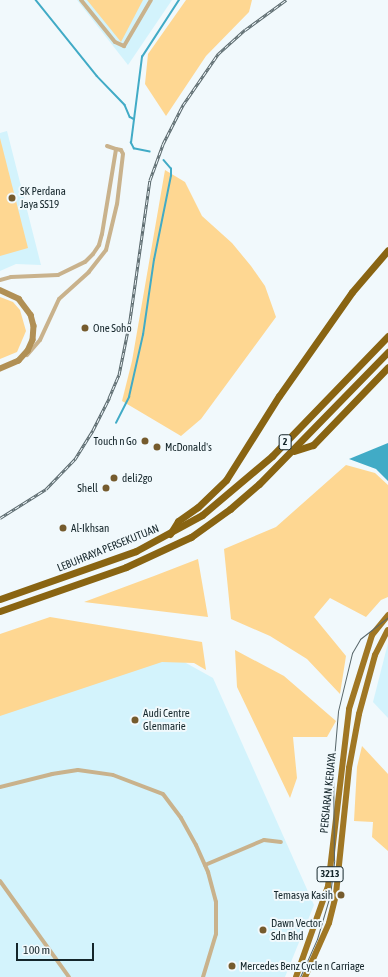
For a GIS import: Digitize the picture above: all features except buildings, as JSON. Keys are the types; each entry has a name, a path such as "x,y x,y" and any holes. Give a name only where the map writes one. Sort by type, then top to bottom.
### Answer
{"highway":[{"path":"170,535 178,521 198,507 226,480 279,396 352,292 388,250"},
{"path":"352,292 388,258"},
{"name":"LEBUHRAYA PERSEKUTUAN","path":"0,599 93,567 170,535 208,511 253,474 388,336"},
{"name":"LEBUHRAYA PERSEKUTUAN","path":"0,611 126,567 191,537 230,509 292,452 388,352"},
{"path":"292,452 313,445 388,367"}],"main road":[{"path":"0,290 19,299 33,320 33,340 22,358 0,369"},
{"name":"PERSIARAN KERJAYA","path":"296,977 328,886 341,766 349,709 372,635 388,615"},
{"name":"PERSIARAN KERJAYA","path":"307,975 329,922 336,894 349,768 358,714 375,655 388,630"}],"street":[{"path":"81,0 115,42 124,46 151,0"},
{"path":"22,358 35,347 59,299 89,272 106,250 117,204 123,154 116,149 107,146"},
{"path":"0,280 11,276 58,275 85,262 99,245 116,149"},
{"path":"107,203 117,204"},
{"path":"0,787 52,774 78,770 134,781 163,794 180,818 205,865 218,911 214,947 203,977"},
{"path":"205,865 264,840 281,842"},
{"path":"0,881 69,977"}],"shaded area":[{"path":"77,0 172,0 128,65"},
{"path":"87,0 143,0 121,42"},
{"path":"186,0 252,0 249,12 206,56 166,116 145,84 148,54"},
{"name":"SK Perdana Jaya SS19","path":"7,131 41,265 16,264 0,271 0,133"},
{"path":"0,138 28,248 0,256"},
{"path":"165,170 185,182 202,216 232,243 251,266 265,286 276,317 201,419 181,436 122,401 132,361"},
{"path":"0,297 13,302 20,310 26,331 17,352 0,359"},
{"path":"346,465 375,473 388,485 388,597 381,600 366,617 330,598 314,617 346,656 340,694 307,659 270,636 231,619 224,549 276,527"},
{"path":"198,559 208,617 84,602 154,576"},
{"path":"50,617 202,642 206,670 194,663 162,662 0,716 0,634"},
{"path":"388,643 388,718 373,702"},
{"path":"0,650 177,658 213,678 314,905 285,977 0,977"},
{"path":"235,650 284,676 336,721 327,737 293,737 297,778 290,798 237,687"},
{"path":"362,746 388,774 388,851 372,837 373,822 354,821 357,767"}],"water":[{"path":"388,443 388,481 376,469 349,459"}],"waterway":[{"path":"36,0 97,76 125,105 130,117 134,119"},
{"path":"150,152 134,149 131,143 142,57 179,0"},
{"path":"116,423 129,397 143,335 154,260 171,176 171,169 164,161"}],"tram line":[{"path":"300,977 317,939 330,895 334,860 333,771 338,711 352,653 360,639 388,617"}],"railway":[{"path":"0,518 46,489 75,459 93,430 109,398 119,375 130,320 150,180 163,144 183,105 218,54 245,30 286,0"}],"place":[{"name":"SK Perdana Jaya SS19","path":"12,198"},
{"name":"One Soho","path":"85,328"},
{"name":"Touch n Go","path":"145,441"},
{"name":"McDonald's","path":"157,447"},
{"name":"deli2go","path":"114,478"},
{"name":"Shell","path":"106,488"},
{"name":"Al-Ikhsan","path":"63,528"},
{"name":"Audi Centre Glenmarie","path":"135,720"},
{"name":"Temasya Kasih","path":"341,895"},
{"name":"Dawn Vector Sdn Bhd","path":"263,930"},
{"name":"Mercedes Benz Cycle n Carriage","path":"232,966"}]}
